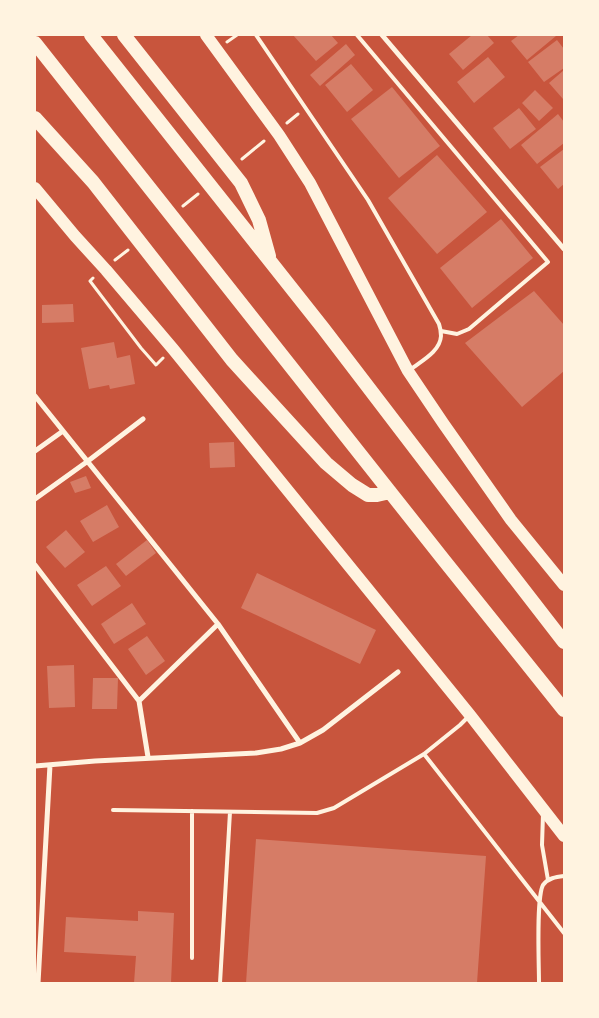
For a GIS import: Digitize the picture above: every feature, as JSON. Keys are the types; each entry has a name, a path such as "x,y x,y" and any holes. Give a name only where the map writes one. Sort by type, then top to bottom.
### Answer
{"highway":[{"path":"91,35 270,261 564,642"},
{"path":"124,35 241,183 259,220 270,261"},
{"path":"206,35 310,183 408,371 511,520 564,585"},
{"path":"35,42 564,710"},
{"path":"35,118 93,182 232,360 326,463 352,485 368,495 392,494"},
{"path":"35,188 173,349 470,715 564,836"}],"street":[{"path":"382,35 564,249"},
{"path":"558,242 564,237"},
{"path":"35,396 218,624 300,742"},
{"path":"35,499 143,419"},
{"path":"35,451 63,431"},
{"path":"35,565 138,701 148,758"},
{"path":"138,701 218,624"},
{"path":"35,766 256,753 281,749 323,730 398,672"},
{"path":"38,983 50,765"}],"lane":[{"path":"256,35 368,200 439,324 441,335 438,346 432,353 408,371"},
{"path":"358,35 548,262 469,329 457,334 440,331"},
{"path":"113,810 317,813 334,808 424,754 470,715"},
{"path":"424,754 564,933"},
{"path":"544,809 542,845 548,880"},
{"path":"192,811 192,958"},
{"path":"220,983 230,812"},
{"path":"539,983 539,903 543,886 548,880 564,876"}],"path":[{"path":"284,125 300,112"},
{"path":"237,162 268,138"},
{"path":"183,206 198,194"},
{"path":"113,262 128,250"},
{"path":"97,275 90,281 156,365 173,349"}],"building":[{"path":"293,35 331,35 338,43 316,61"},
{"path":"472,35 487,35 494,43 463,70 449,54"},
{"path":"519,35 556,36 527,60 511,41"},
{"path":"557,40 564,49 564,68 544,82 528,62"},
{"path":"346,44 355,55 320,86 310,75"},
{"path":"488,57 505,77 474,103 457,82"},
{"path":"351,64 373,90 347,112 325,85"},
{"path":"564,70 564,98 563,99 549,83"},
{"path":"392,87 440,146 399,178 351,119"},
{"path":"535,90 553,108 539,121 522,103"},
{"path":"519,108 536,129 510,149 493,128"},
{"path":"558,114 564,122 564,143 537,164 521,145"},
{"path":"564,149 564,184 558,189 540,167"},
{"path":"437,155 487,212 437,254 388,198"},
{"path":"501,219 533,258 472,308 440,268"},
{"path":"534,291 564,325 564,371 522,407 465,343"},
{"path":"73,304 74,322 42,323 42,305"},
{"path":"114,342 117,358 130,355 135,384 110,389 109,385 89,389 81,348"},
{"path":"234,442 235,467 210,468 209,443"},
{"path":"86,476 91,488 75,493 70,482"},
{"path":"107,505 119,527 93,542 80,521"},
{"path":"66,530 85,552 65,568 46,547"},
{"path":"147,540 156,553 126,576 116,564"},
{"path":"106,566 121,586 92,606 77,585"},
{"path":"257,573 376,630 360,664 241,608"},
{"path":"132,603 146,624 114,644 101,624"},
{"path":"147,636 165,661 146,675 128,649"},
{"path":"74,665 75,707 49,708 47,666"},
{"path":"93,678 118,678 117,709 92,709"},
{"path":"256,839 486,856 477,983 246,983"},
{"path":"138,911 174,913 171,983 134,983 136,956 64,952 66,917 138,921"}]}
